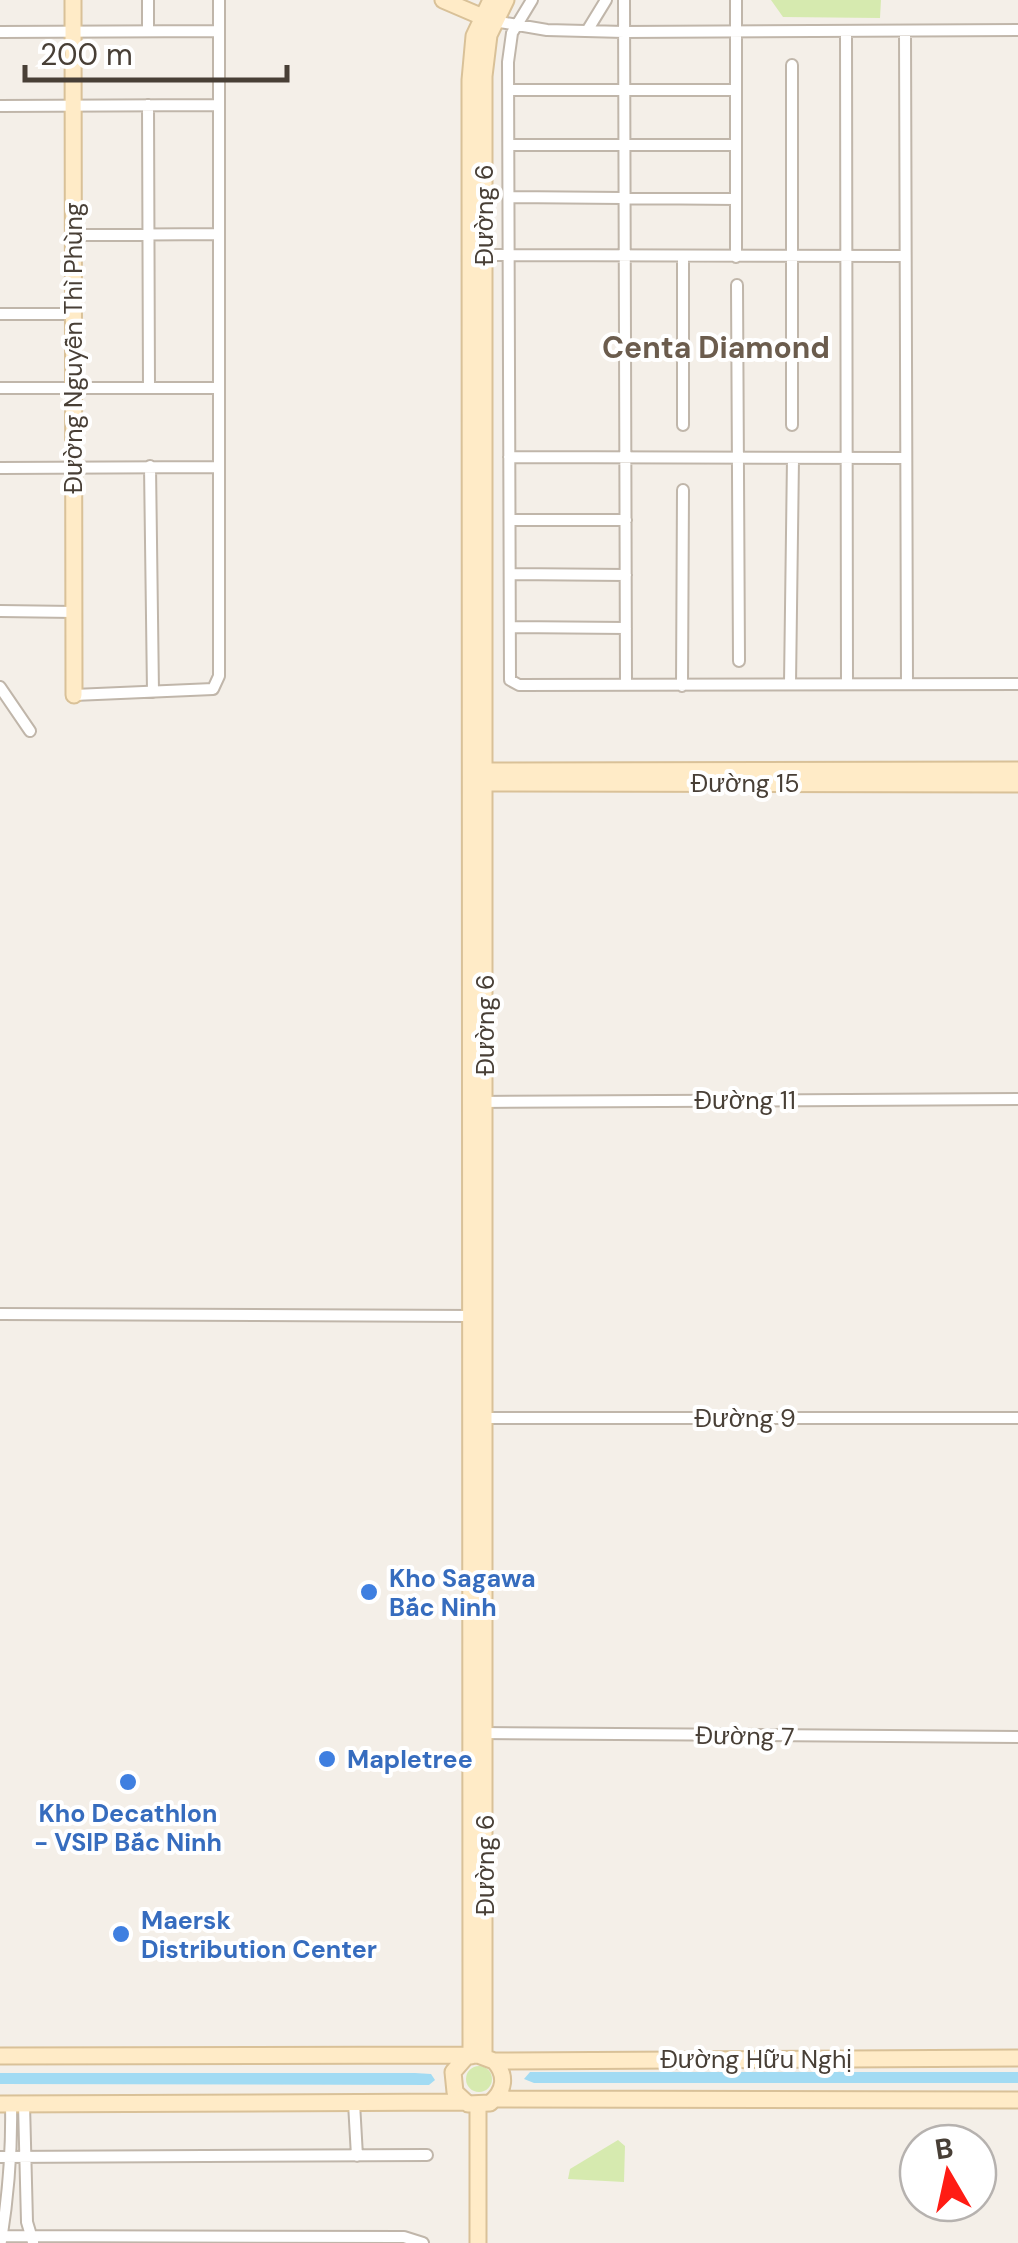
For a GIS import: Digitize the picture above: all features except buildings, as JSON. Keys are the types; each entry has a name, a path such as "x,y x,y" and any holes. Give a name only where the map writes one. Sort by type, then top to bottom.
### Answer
{"main road":[{"name":"Đường Nguyễn Thì Phùng","path":"73,0 74,695"},
{"path":"443,0 487,19"},
{"name":"Đường 6","path":"479,2057 478,255 470,60 487,19 490,0"},
{"name":"Đường 6","path":"487,19 506,0"},
{"name":"Đường 15","path":"668,778 1018,770"},
{"name":"Đường 15","path":"479,777 1018,784"},
{"name":"Đường Hữu Nghị","path":"0,2056 1018,2058"},
{"path":"12,2104 471,2104 495,2099 503,2077 479,2057 456,2066 452,2079 471,2104 478,2243"},
{"name":"Đường Hữu Nghị","path":"495,2099 1018,2100"}],"street":[{"path":"148,0 148,31"},
{"path":"74,695 213,689 218,676 219,0"},
{"path":"532,0 516,25 510,44 513,684 1018,684"},
{"path":"587,31 606,0"},
{"path":"624,0 626,685"},
{"path":"736,0 736,257"},
{"path":"487,19 516,25 624,32 1018,30"},
{"path":"0,32 218,31"},
{"path":"846,32 847,684"},
{"path":"905,32 908,684"},
{"path":"792,65 792,425"},
{"path":"509,90 736,90"},
{"path":"148,105 149,388"},
{"path":"0,106 218,105"},
{"path":"510,145 736,145"},
{"path":"510,197 736,199"},
{"path":"73,234 218,234"},
{"path":"478,255 905,256"},
{"path":"683,256 683,425"},
{"path":"737,286 738,661"},
{"path":"0,314 72,314"},
{"path":"0,388 218,388"},
{"path":"509,456 906,458"},
{"path":"790,684 793,458"},
{"path":"150,466 152,692"},
{"path":"0,468 218,467"},
{"path":"682,686 683,490"},
{"path":"510,520 626,520"},
{"path":"510,574 626,574"},
{"path":"0,611 74,612"},
{"path":"510,627 626,628"},
{"path":"0,687 30,731"},
{"name":"Đường 11","path":"478,1102 1018,1098"},
{"path":"0,1314 480,1316"},
{"name":"Đường 9","path":"480,1418 1018,1418"},
{"name":"Đường 7","path":"480,1733 1018,1737"},
{"path":"354,2103 357,2156"},
{"path":"12,2104 6,2157 7,2222 1,2239 404,2236 423,2243"},
{"path":"12,2104 25,2157 32,2240"},
{"path":"6,2157 427,2156"}],"green space":[{"path":"771,0 881,0 880,18 783,17"},
{"path":"479,2066 488,2070 492,2079 488,2088 479,2092 470,2088 466,2079 470,2070"},
{"path":"618,2140 625,2146 624,2182 568,2179 570,2169"}],"water":[{"path":"530,2072 1018,2072 1018,2083 534,2083 524,2079"},
{"path":"0,2073 415,2073 431,2074 435,2080 429,2085 0,2084"}],"place":[{"name":"Kho Sagawa Bắc Ninh","path":"369,1592"},
{"name":"Mapletree","path":"327,1759"},
{"name":"Kho Decathlon - VSIP Bắc Ninh","path":"128,1782"},
{"name":"Maersk Distribution Center","path":"121,1934"}],"district":[{"name":"Centa Diamond","path":"716,347"}]}
